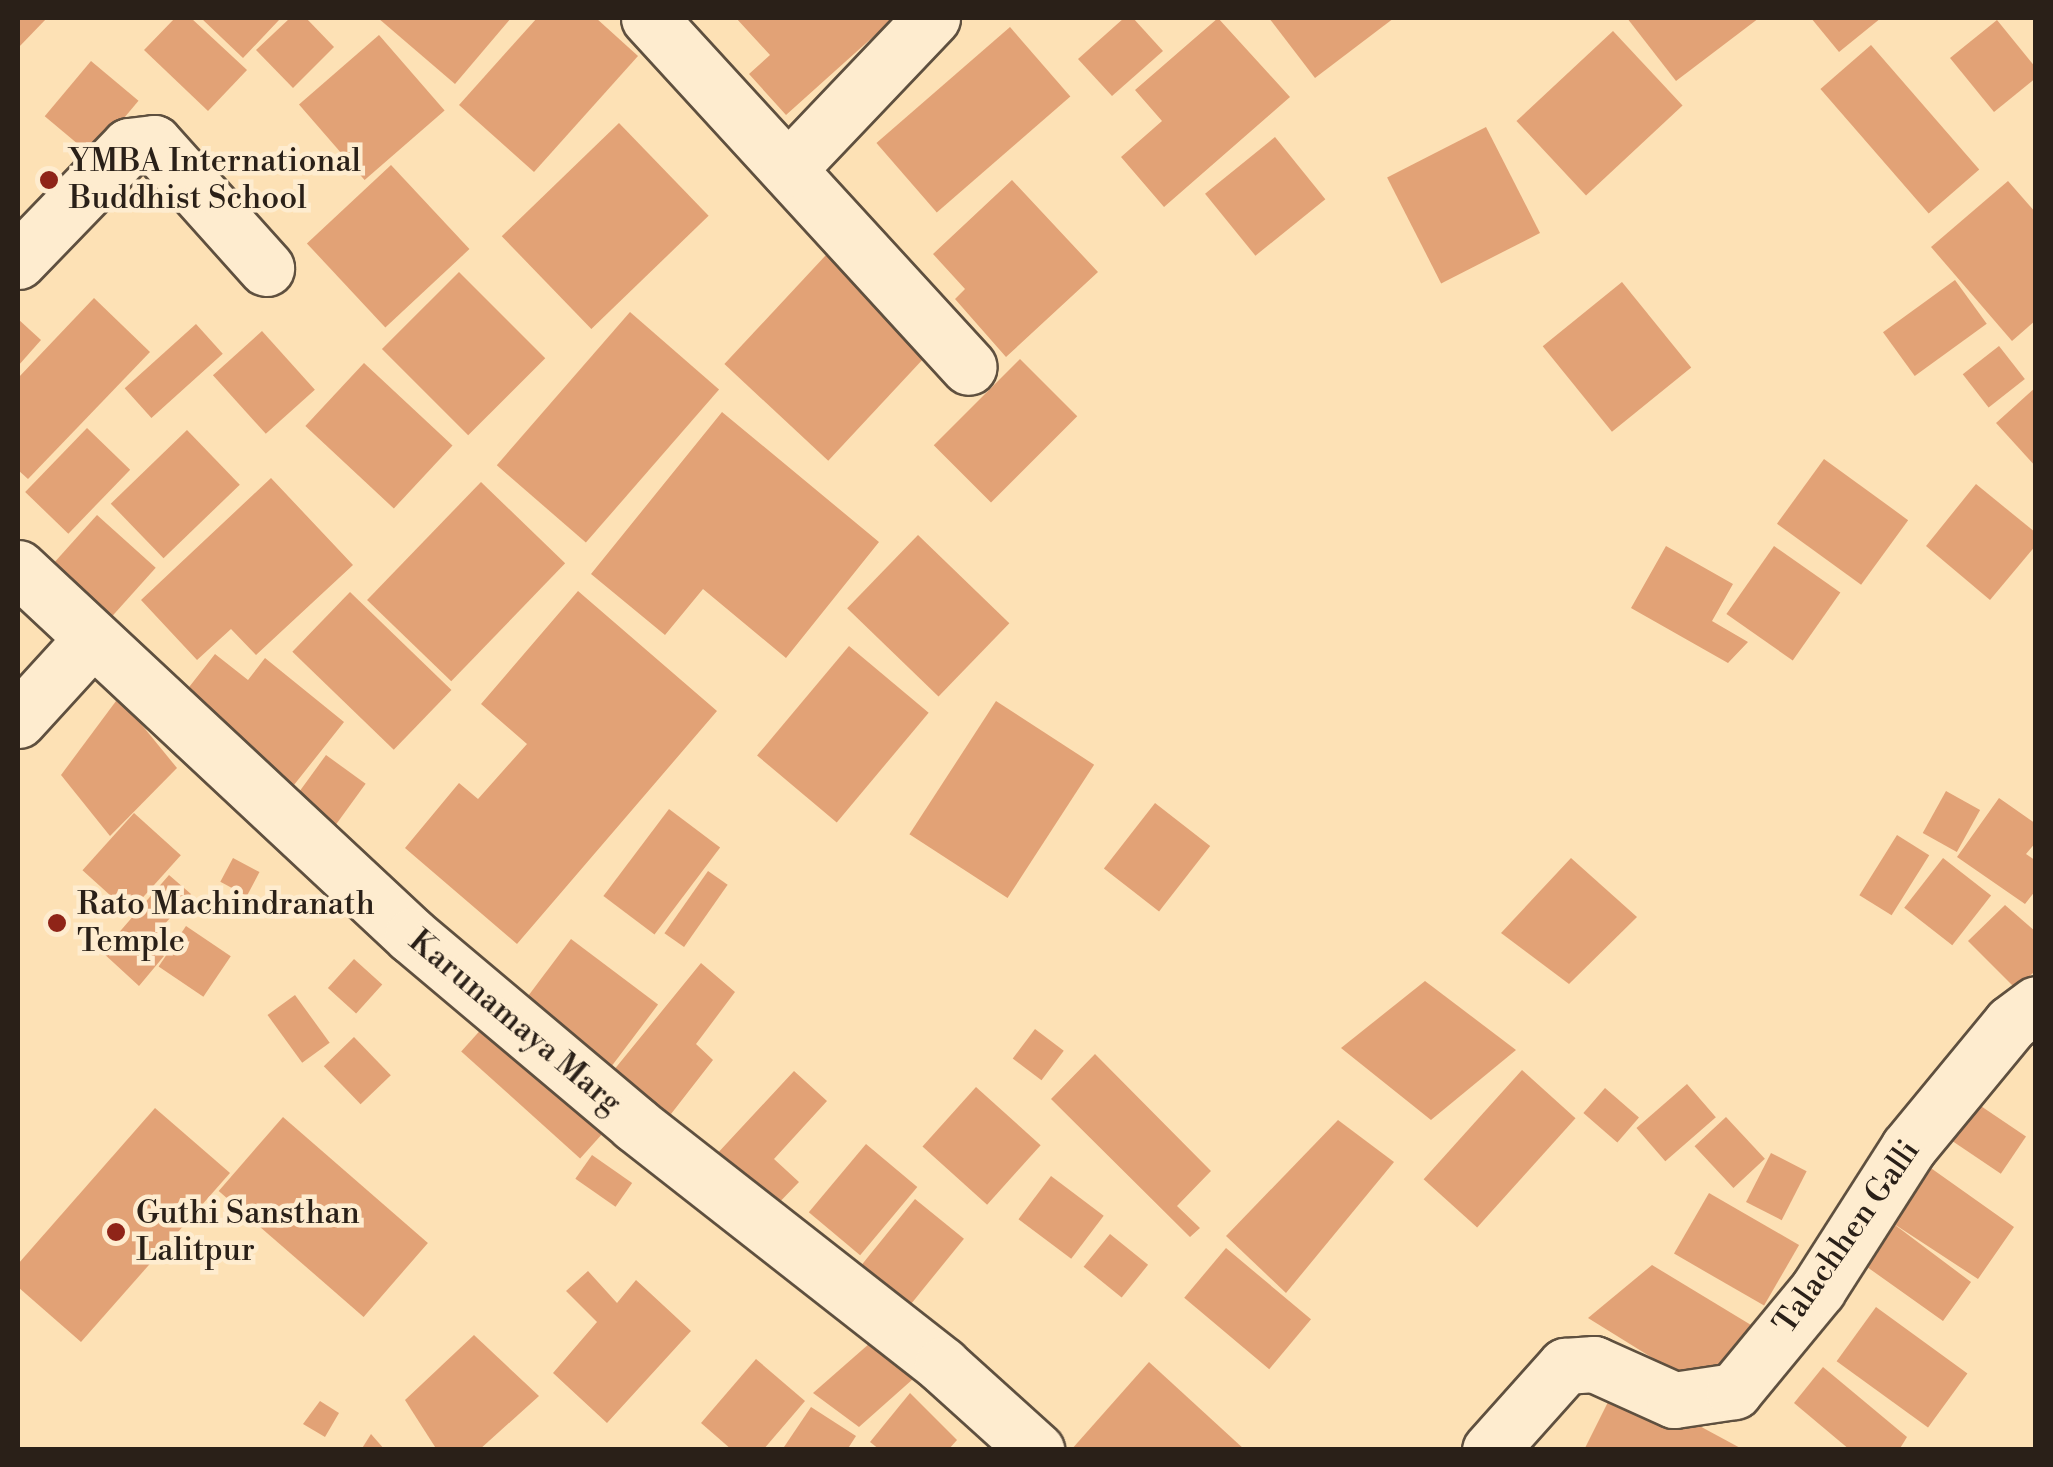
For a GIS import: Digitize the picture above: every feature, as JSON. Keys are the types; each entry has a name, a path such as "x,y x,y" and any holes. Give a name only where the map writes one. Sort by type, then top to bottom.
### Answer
{"street":[{"path":"649,18 969,367"},
{"path":"788,169 932,18"},
{"path":"18,261 129,146 154,143 266,268"},
{"name":"Karunamaya Marg","path":"18,568 412,936 634,1124 942,1366 1036,1450"},
{"path":"18,720 91,640"},
{"name":"Talachhen Galli","path":"1490,1450 1564,1366 1594,1364 1674,1400 1734,1391 1818,1289 1908,1148 2012,1023 2036,1004"}],"building":[{"path":"18,18 47,18 18,48"},
{"path":"175,18 191,18 247,70 208,111 144,50"},
{"path":"201,18 276,18 279,20 243,58"},
{"path":"290,18 306,18 334,47 293,88 256,50"},
{"path":"378,18 511,18 455,84"},
{"path":"537,18 596,18 638,56 534,172 459,105"},
{"path":"736,18 894,18 786,115 749,74 770,55"},
{"path":"1124,18 1133,18 1163,51 1112,96 1078,59"},
{"path":"1218,18 1290,97 1164,207 1121,157 1162,121 1135,90"},
{"path":"1269,18 1394,18 1315,78"},
{"path":"1627,18 1759,18 1676,81"},
{"path":"1811,18 1881,18 1839,52"},
{"path":"1997,20 2036,68 2036,78 1994,112 1950,58"},
{"path":"1010,27 1070,96 937,213 876,143"},
{"path":"1613,31 1683,106 1586,196 1516,121"},
{"path":"379,35 445,110 365,180 299,105"},
{"path":"1871,45 1979,170 1929,213 1820,89"},
{"path":"91,61 138,101 92,156 45,116"},
{"path":"619,123 709,216 591,329 502,236"},
{"path":"1486,127 1540,233 1441,283 1387,177"},
{"path":"1275,137 1325,199 1255,256 1205,194"},
{"path":"391,165 469,249 385,328 307,243"},
{"path":"1012,180 1098,272 1006,357 955,299 965,289 933,254"},
{"path":"2008,181 2036,213 2036,320 2012,341 1931,247"},
{"path":"826,255 930,352 828,461 724,364"},
{"path":"459,272 545,358 468,435 382,349"},
{"path":"1955,280 1987,324 1915,376 1883,332"},
{"path":"1622,282 1691,367 1612,432 1543,346"},
{"path":"94,298 150,352 28,479 18,470 18,378"},
{"path":"630,312 719,389 586,543 497,465"},
{"path":"18,319 41,340 18,366"},
{"path":"196,324 223,354 151,418 125,388"},
{"path":"262,331 315,390 266,434 213,375"},
{"path":"1999,346 2025,379 1989,407 1963,374"},
{"path":"1020,359 1077,416 991,503 934,445"},
{"path":"364,363 452,446 394,508 305,426"},
{"path":"2036,387 2036,467 1996,423"},
{"path":"722,412 879,542 786,658 703,589 665,635 591,574"},
{"path":"87,428 130,470 68,534 25,492"},
{"path":"187,430 240,485 164,558 111,504"},
{"path":"1824,459 1908,520 1861,585 1777,524"},
{"path":"271,478 353,565 256,655 231,629 197,660 141,600"},
{"path":"481,482 565,563 451,681 367,600"},
{"path":"1976,484 2036,533 2036,545 1990,600 1926,546"},
{"path":"97,515 156,568 95,635 36,583"},
{"path":"918,535 1009,623 939,697 847,608"},
{"path":"1666,546 1733,584 1712,621 1748,642 1728,663 1631,608"},
{"path":"1774,546 1840,592 1793,660 1726,614"},
{"path":"578,591 717,711 517,944 405,848 459,783 478,799 527,744 481,704"},
{"path":"350,592 451,690 394,750 292,652"},
{"path":"849,646 929,713 837,822 757,756"},
{"path":"215,654 248,680 265,658 344,722 286,795 209,734 221,719 186,691"},
{"path":"119,697 177,768 110,836 61,775"},
{"path":"996,701 1094,765 1008,898 909,834"},
{"path":"326,755 366,784 333,829 293,800"},
{"path":"1946,791 1980,810 1957,852 1923,833"},
{"path":"1999,798 2036,824 2036,842 2026,854 2036,861 2036,890 2025,904 1957,857"},
{"path":"1155,803 1210,846 1159,912 1104,868"},
{"path":"669,809 720,848 655,935 603,896"},
{"path":"134,813 181,855 129,912 82,870"},
{"path":"1897,835 1929,855 1892,915 1859,895"},
{"path":"233,858 259,872 247,896 220,882"},
{"path":"1571,858 1637,917 1569,984 1501,933"},
{"path":"1943,858 1991,896 1952,945 1904,908"},
{"path":"708,871 728,885 684,947 664,933"},
{"path":"169,875 191,894 149,942 164,956 139,986 102,952"},
{"path":"2005,905 2036,932 2036,970 2016,989 1968,941"},
{"path":"186,926 231,956 203,997 159,967"},
{"path":"571,939 658,1005 609,1069 522,1004"},
{"path":"354,959 382,984 356,1013 328,988"},
{"path":"701,963 735,992 696,1044 713,1060 664,1123 609,1076"},
{"path":"1425,981 1516,1050 1431,1120 1341,1048"},
{"path":"295,995 330,1043 302,1063 267,1015"},
{"path":"494,1015 613,1122 580,1158 461,1051"},
{"path":"1035,1029 1064,1051 1041,1080 1013,1059"},
{"path":"354,1037 391,1075 361,1104 324,1066"},
{"path":"1095,1054 1211,1171 1177,1206 1200,1228 1190,1237 1051,1099"},
{"path":"1522,1070 1576,1118 1477,1227 1424,1179"},
{"path":"794,1071 827,1101 774,1159 799,1182 772,1210 715,1156"},
{"path":"1687,1084 1716,1117 1665,1161 1636,1128"},
{"path":"976,1087 1041,1145 987,1205 922,1146"},
{"path":"1605,1088 1639,1118 1617,1142 1583,1113"},
{"path":"1963,1094 2026,1136 2001,1174 1938,1131"},
{"path":"155,1108 230,1173 81,1342 18,1287 18,1264"},
{"path":"283,1117 428,1243 364,1317 219,1191"},
{"path":"1726,1117 1765,1159 1733,1188 1695,1146"},
{"path":"1338,1120 1394,1162 1286,1293 1226,1236"},
{"path":"866,1144 917,1187 860,1255 809,1212"},
{"path":"1771,1153 1807,1171 1782,1220 1746,1202"},
{"path":"1911,1154 2014,1227 1978,1279 1891,1222 1971,1282 1943,1321 1846,1252"},
{"path":"592,1155 632,1183 616,1207 575,1179"},
{"path":"1051,1176 1104,1216 1071,1259 1019,1219"},
{"path":"1709,1193 1799,1245 1764,1306 1674,1254"},
{"path":"915,1199 964,1239 902,1316 853,1276"},
{"path":"1110,1234 1148,1265 1122,1297 1084,1267"},
{"path":"1226,1248 1311,1319 1269,1369 1184,1298"},
{"path":"1652,1265 1756,1328 1709,1393 1588,1318"},
{"path":"588,1271 617,1303 636,1280 691,1331 607,1423 553,1373 597,1322 566,1291"},
{"path":"1876,1307 1967,1373 1928,1428 1837,1361"},
{"path":"886,1329 931,1363 859,1427 813,1393"},
{"path":"474,1335 539,1396 479,1450 437,1450 405,1400"},
{"path":"756,1359 805,1401 763,1450 732,1450 701,1423"},
{"path":"1149,1362 1245,1450 1071,1450"},
{"path":"1823,1367 1907,1437 1899,1450 1850,1450 1794,1403"},
{"path":"1618,1382 1744,1450 1584,1450"},
{"path":"910,1393 957,1440 948,1450 880,1450 870,1442"},
{"path":"320,1401 339,1413 325,1437 303,1424"},
{"path":"811,1407 856,1436 847,1450 782,1450"},
{"path":"371,1434 385,1450 361,1450"}],"place":[{"name":"YMBA International Buddhist School","path":"49,180"},
{"name":"Rato Machindranath Temple","path":"57,923"},
{"name":"Guthi Sansthan Lalitpur","path":"116,1232"}]}
